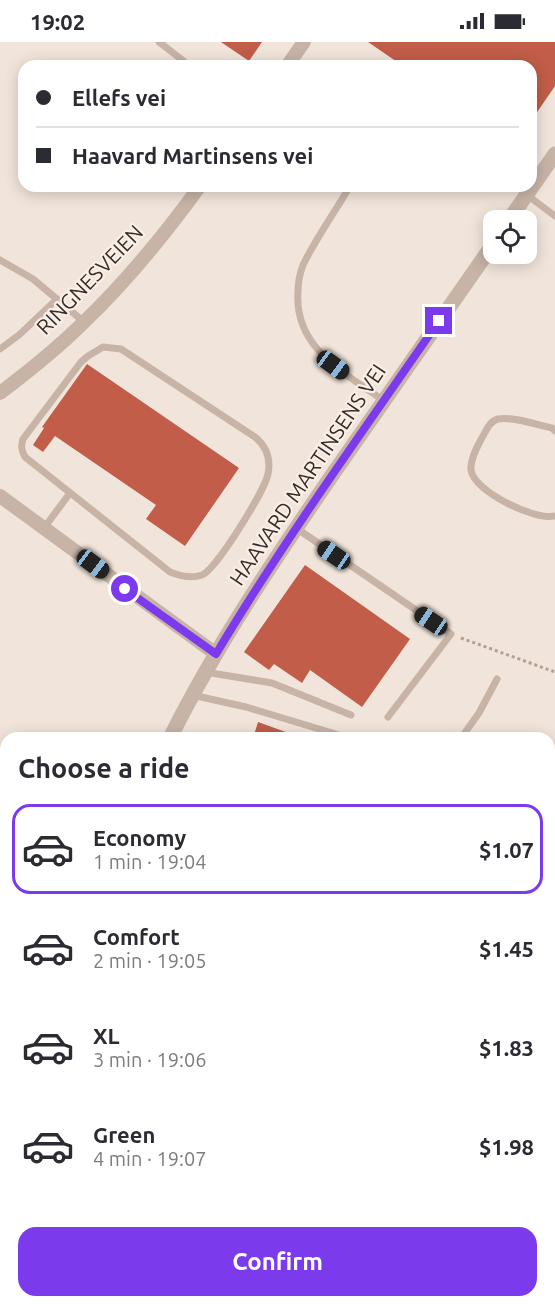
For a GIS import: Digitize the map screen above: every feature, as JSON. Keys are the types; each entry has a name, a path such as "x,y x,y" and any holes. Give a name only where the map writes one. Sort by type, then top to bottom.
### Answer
{"street":[{"path":"291,60 304,42"},
{"path":"537,174 555,154"},
{"name":"RINGNESVEIEN","path":"0,393 84,322 132,271 195,192"},
{"path":"516,210 527,192"},
{"name":"HAAVARD MARTINSENS VEI","path":"173,732 205,672 250,598 483,259"},
{"path":"0,496 216,654"}],"lane":[{"path":"159,42 182,60"},
{"path":"346,192 303,266 298,282 299,318 306,335 333,365 384,401"},
{"path":"526,195 555,216"},
{"path":"0,260 18,268 84,322"},
{"path":"0,349 19,335 57,299"},
{"path":"103,347 121,349 255,436 263,444 267,453 269,465 265,484 219,560 201,576 179,576 170,572 70,493 25,457 21,446 30,429 81,362 103,347"},
{"path":"555,420 554,430 506,418 491,422 472,459 471,470 474,477 493,496 539,517 555,516"},
{"path":"44,528 70,493"},
{"path":"296,528 451,634 388,717"},
{"path":"205,672 272,683 351,715"},
{"path":"465,732 479,713 497,679"},
{"path":"192,695 246,707 330,732"}],"path":[{"path":"451,634 555,672"}],"building":[{"path":"221,42 262,42 248,60"},
{"path":"368,42 555,42 555,86 537,112 537,60 394,60"},
{"path":"87,364 239,468 185,546 146,519 156,505 55,436 43,452 33,445 44,428 42,427"},
{"path":"305,565 410,639 362,707 310,670 302,683 274,664 269,670 244,652"},
{"path":"258,722 286,732 255,732"}],"route":[{"path":"125,589 216,654 296,528 439,321"}]}
